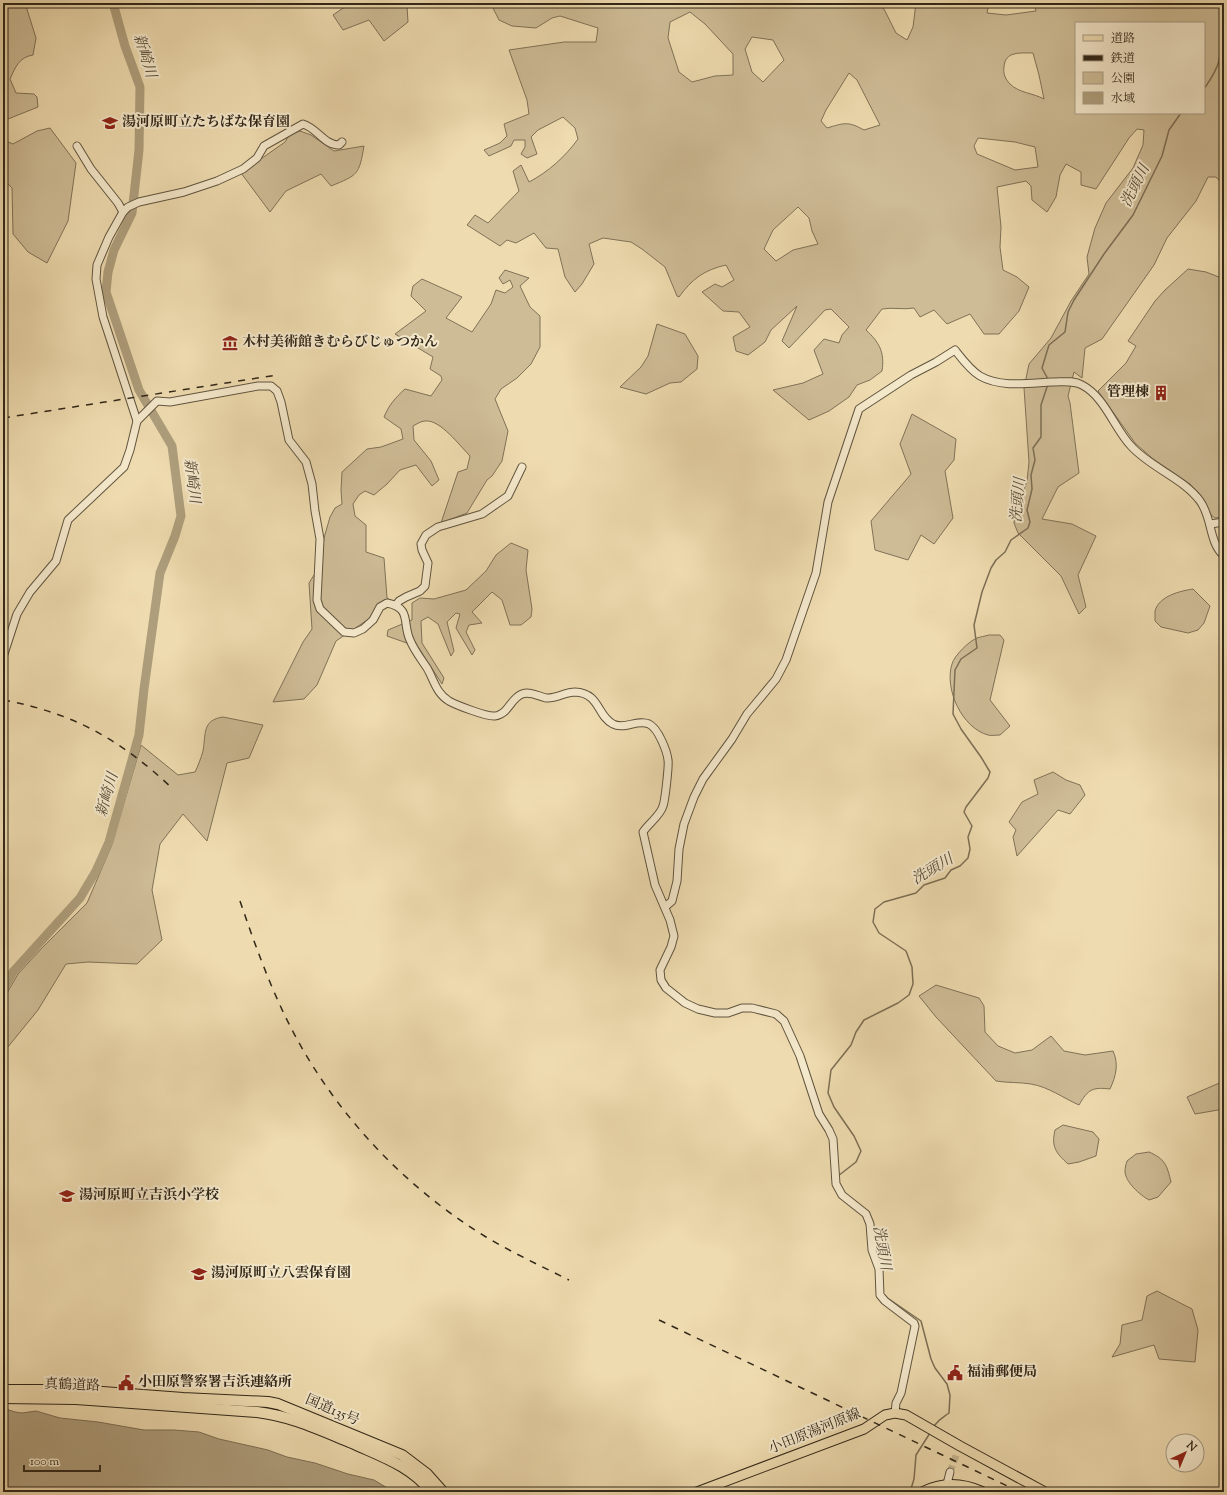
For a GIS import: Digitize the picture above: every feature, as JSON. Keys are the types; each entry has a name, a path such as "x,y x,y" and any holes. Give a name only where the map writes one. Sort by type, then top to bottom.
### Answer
{"highway":[{"name":"国道135号","path":"3,1390 76,1390 183,1398 268,1402 278,1404 402,1455 428,1474 443,1492"},
{"name":"真鶴道路","path":"3,1398 76,1399 257,1412 281,1416 300,1421 387,1459 414,1475 431,1492"},
{"path":"923,1492 947,1484 963,1485 982,1492"}],"main road":[{"path":"894,1413 906,1415 959,1450 1044,1492"},
{"name":"小田原湯河原線","path":"697,1492 864,1429 885,1415 894,1413"}],"street":[{"path":"137,421 103,317 96,279 97,266 109,237 125,209 139,202 204,186 243,170 252,164 264,146 303,124 308,126 330,143 339,144 342,142"},
{"path":"77,146 92,169 125,209"},
{"path":"665,907 672,901 674,894 677,881 679,849 684,824 694,797 706,774 732,739 747,714 776,679 786,660 816,573 828,502 859,408 911,375 955,350 980,376 992,381 1019,384 1072,381 1083,385 1096,397 1124,439 1133,448 1149,462 1192,493 1207,512 1212,536 1216,546 1224,556"},
{"path":"3,657 17,614 30,592 56,561 68,520 124,467 137,421 157,400 170,402 258,386 271,386 277,391 281,402 289,440 306,462 312,484 320,539 317,600 320,609 344,632 354,633 363,629 373,620 380,607 387,603 396,605 402,609 406,618 409,639 429,670 434,684 448,701 481,714 494,716 506,710 515,698 523,694 533,694 546,698 557,697 575,692 588,696 597,703 606,718 613,724 624,726 638,723 648,724 655,729 664,746 668,761 664,798 663,806 643,832 655,885 670,920 674,936 671,947 660,970 660,980 666,988 685,1003 698,1009 715,1013 728,1013 742,1008 752,1008 776,1014 784,1021 797,1049 819,1114 833,1139 836,1184 842,1195 866,1214 870,1224 872,1250 879,1269 880,1295 884,1300 914,1322 915,1326 901,1393 896,1403 894,1413"},
{"path":"396,605 399,600 420,591 425,586 428,563 421,544 426,535 438,527 482,514 508,496 522,467"},
{"path":"1210,524 1224,522"},
{"path":"947,1484 950,1472"}],"green space":[{"path":"3,3 25,3 36,38 33,55 24,58 21,61 10,79 16,93 34,94 37,97 38,107 3,121"},
{"path":"413,3 407,6 408,22 384,41 369,20 343,30 333,15 349,4"},
{"path":"493,3 875,3 884,9 896,33 907,40 913,27 916,3 989,3 987,13 1006,15 1036,11 1034,3 1224,3 1224,186 1216,177 1208,177 1196,201 1167,238 1154,265 1102,339 1085,348 1082,378 1074,372 1068,396 1079,473 1058,487 1042,519 1072,524 1096,536 1078,575 1086,607 1079,614 1061,576 1018,533 1014,523 1015,514 1027,481 1029,462 1024,388 1029,364 1051,338 1071,301 1089,274 1087,257 1095,228 1106,203 1133,168 1143,145 1144,130 1137,129 1129,138 1096,189 1081,185 1081,172 1066,164 1060,175 1056,197 1047,212 1032,200 1031,186 1026,181 997,187 1001,227 1000,247 1003,270 1017,277 1029,287 1019,311 999,334 984,334 970,314 947,324 934,310 920,317 914,308 882,309 866,330 878,343 882,353 882,371 870,380 857,385 849,397 829,411 809,420 773,390 803,383 823,374 814,350 824,339 839,343 842,335 849,327 831,309 825,310 789,348 782,341 797,306 771,330 765,342 748,355 736,351 733,337 750,327 739,312 723,311 702,292 715,284 722,287 734,280 726,265 699,276 679,297 677,296 665,267 642,249 631,242 603,238 589,244 594,264 582,284 575,292 565,277 558,249 546,248 534,233 516,243 507,240 500,246 467,225 475,215 488,223 519,191 513,171 521,165 529,182 556,164 578,139 575,128 563,117 538,130 531,137 537,154 527,158 521,154 525,147 525,140 514,140 511,146 489,156 484,150 500,143 507,136 504,124 529,114 527,100 509,50 564,42 596,42 598,28 560,16 552,18 536,28 512,26 499,20 493,8","holes":["690,12 705,24 733,54 733,75 715,76 692,82 679,72 668,38 670,22","752,37 773,40 784,60 763,82 752,72 745,49","1033,53 1039,75 1044,99 1014,87 1010,84 1004,74 1005,62 1007,58 1014,54","849,73 857,80 880,125 864,130 850,124 827,128 821,121 826,110","978,138 1015,142 1035,147 1038,167 1015,170 977,154 974,146","798,207 809,218 812,231 818,244 793,250 776,261 764,249 773,230"]},
{"path":"50,128 76,163 68,221 47,263 28,252 13,234 12,188 3,179 3,140 13,144 37,131"},
{"path":"300,131 311,135 334,151 364,146 361,163 356,173 331,186 321,174 286,191 270,212 241,173 285,142 290,134"},
{"path":"1188,269 1206,272 1224,279 1224,517 1215,518 1211,515 1200,494 1190,484 1152,458 1135,443 1098,391 1126,363 1136,346 1128,341 1155,301"},
{"path":"505,270 529,278 520,286 530,307 540,316 540,347 531,364 517,378 501,389 495,399 508,431 502,461 492,476 487,480 467,513 441,523 458,472 467,469 470,456 437,424 425,421 413,426 414,440 431,461 439,480 432,486 416,465 400,470 374,495 365,491 359,495 353,504 355,516 366,525 366,552 384,558 387,598 392,601 379,612 336,641 317,685 304,699 273,702 303,642 312,629 309,583 321,564 324,538 330,517 335,508 342,504 342,472 367,449 381,447 403,439 401,429 384,417 398,395 405,389 431,396 442,380 441,376 430,369 433,357 395,334 426,311 411,296 413,286 422,279 462,297 446,318 472,332 491,304 496,290 505,293 513,287 510,280 503,284 499,278"},
{"path":"657,324 685,334 698,356 697,369 681,382 670,383 646,394 620,387 641,367 648,356"},
{"path":"912,414 956,439 954,460 945,471 953,518 934,544 921,535 908,560 875,550 871,521 911,474 900,444"},
{"path":"511,543 528,550 526,570 532,609 531,617 521,625 510,625 502,600 492,592 472,612 482,623 469,625 466,632 475,650 472,655 456,628 460,614 456,613 447,622 454,651 451,656 438,624 428,617 421,621 422,643 444,678 442,684 418,647 387,636 388,630 412,620 412,603 420,598 434,599 466,590 486,571 496,555"},
{"path":"1193,589 1210,606 1204,623 1198,630 1188,633 1161,627 1155,621 1155,611 1157,606 1165,598 1182,591"},
{"path":"989,635 1000,635 1004,640 990,700 1010,726 1000,735 988,735 979,731 970,724 957,706 951,685 950,674 952,664 962,649 970,642"},
{"path":"223,717 263,725 249,758 227,763 207,841 183,814 160,844 152,890 162,940 137,964 88,962 66,964 38,1010 3,1053 3,1000 18,974 87,903 111,847 141,745 178,775 195,772 203,751 205,734 208,725 211,721"},
{"path":"1053,772 1066,780 1080,785 1085,795 1070,814 1058,810 1017,856 1013,837 1016,830 1009,822 1022,802 1038,794 1034,780"},
{"path":"936,985 979,998 984,1006 985,1032 998,1046 1015,1053 1032,1050 1051,1036 1064,1051 1085,1055 1113,1051 1116,1061 1116,1070 1110,1089 1099,1088 1088,1092 1079,1105 1038,1085 996,1081 936,1017 919,996"},
{"path":"1224,1081 1224,1109 1195,1114 1187,1097"},
{"path":"1063,1125 1093,1132 1099,1139 1096,1156 1068,1164 1060,1156 1054,1145 1055,1130"},
{"path":"1149,1152 1162,1160 1168,1171 1171,1182 1158,1197 1149,1200 1137,1192 1130,1184 1125,1171 1127,1161 1136,1154"},
{"path":"1157,1291 1192,1309 1198,1330 1195,1362 1159,1359 1154,1345 1112,1357 1120,1344 1122,1325 1142,1320 1147,1296"}],"water":[{"path":"3,1408 22,1413 36,1411 60,1418 98,1422 144,1430 199,1432 219,1439 268,1450 287,1457 315,1463 348,1474 374,1480 394,1492 3,1492"}],"waterway":[{"name":"新崎川","path":"3,990 13,972 80,898 96,871 109,842 139,735 160,573 175,536 181,516 172,446 139,390 106,292 108,272 114,250 132,213 139,150 140,87 125,46 113,3"},
{"name":"洗頭川","path":"1218,3 1224,8"},
{"name":"洗頭川","path":"1205,87 1215,72 1219,61 1224,24"},
{"name":"洗頭川","path":"1049,381 1042,368 1049,345 1065,332 1068,312 1074,300 1104,254 1133,215 1162,156 1169,130 1180,114"},
{"name":"洗頭川","path":"838,1176 856,1162 861,1151 854,1136 834,1107 828,1093 831,1070 851,1045 856,1032 864,1020 898,1003 909,995 913,984 912,967 906,951 879,933 873,922 875,909 884,902 916,893 924,885 945,878 951,870 960,866 968,858 970,849 968,837 972,826 964,812 966,807 988,778 990,772 961,729 953,714 955,670 961,659 977,648 974,625 982,592 991,568 996,560 1005,552 1011,540 1028,528 1030,522 1027,510 1032,489 1031,475 1035,460 1033,448 1041,437 1041,405 1048,384"},
{"name":"洗頭川","path":"886,1297 921,1321 931,1359 935,1368 947,1384 950,1395 949,1413 939,1420 934,1426"},
{"path":"910,1492 914,1479 916,1455 930,1433"}],"tunnel":[{"path":"950,1472 957,1453"}],"railway":[{"path":"3,418 277,375"},
{"path":"3,700 52,712 95,731 134,756 173,789"},
{"path":"240,901 268,978 297,1038 317,1072 340,1105 365,1135 392,1164 422,1191 453,1215 496,1243 569,1280"},
{"path":"659,1320 1020,1492"}],"place":[{"name":"湯河原町立たちばな保育園","path":"110,123"},
{"name":"木村美術館きむらびじゅつかん","path":"230,343"},
{"name":"管理棟","path":"1161,393"},
{"name":"湯河原町立吉浜小学校","path":"67,1196"},
{"name":"湯河原町立八雲保育園","path":"199,1274"},
{"name":"福浦郵便局","path":"955,1373"},
{"name":"小田原警察署吉浜連絡所","path":"126,1383"}]}
